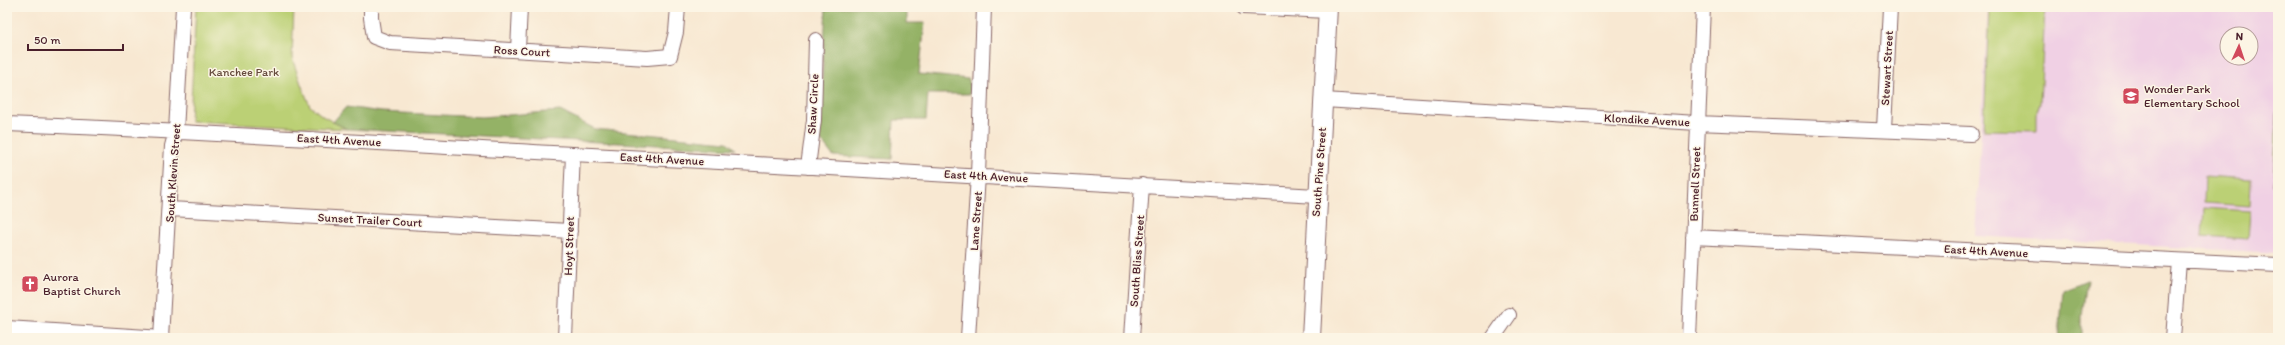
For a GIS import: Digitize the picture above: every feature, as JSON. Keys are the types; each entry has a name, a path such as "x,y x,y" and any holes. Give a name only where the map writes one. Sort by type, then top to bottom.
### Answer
{"street":[{"name":"South Klevin Street","path":"162,338 170,209 172,146 176,131 183,7"},
{"name":"Ross Court","path":"371,7 374,37 390,43 647,58 670,56 676,32 678,7"},
{"path":"518,50 520,7"},
{"name":"Lane Street","path":"968,338 978,175 984,7"},
{"path":"1243,7 1328,9"},
{"name":"Bunnell Street","path":"1689,338 1703,7"},
{"name":"Stewart Street","path":"1884,129 1890,7"},
{"name":"South Pine Street","path":"1311,338 1317,196 1324,100 1328,9"},
{"name":"Shaw Circle","path":"808,167 814,120 816,40"},
{"name":"Klondike Avenue","path":"1324,100 1697,123 1884,129 1971,134"},
{"name":"East 4th Avenue","path":"7,124 176,131 808,167 978,175 1317,196"},
{"name":"Hoyt Street","path":"565,338 573,154"},
{"name":"South Bliss Street","path":"1132,338 1142,185"},
{"name":"Sunset Trailer Court","path":"170,209 570,231"},
{"name":"East 4th Avenue","path":"1693,237 2278,265"},
{"path":"2173,338 2179,260"},
{"path":"1494,338 1509,315"},
{"path":"7,328 162,338"}],"shaded area":[{"name":"Wonder Park Elementary School","path":"1988,7 2278,7 2278,253 1975,236"}],"green space":[{"name":"Kanchee Park","path":"196,7 294,7 292,58 310,106 324,117 347,129 190,121"},
{"path":"826,7 907,7 907,23 925,23 919,74 969,79 970,94 928,94 926,120 894,120 892,159 833,156 819,138"},
{"path":"1989,7 2043,7 2045,10 2040,103 2036,114 2036,131 1984,130"},
{"path":"2278,101 2278,186 2273,185"},
{"path":"346,107 382,112 482,117 560,111 595,129 727,142 735,149 347,129 333,122"},
{"path":"2205,176 2251,179 2250,206 2204,203"},
{"path":"2204,208 2250,211 2248,239 2202,236"},
{"path":"2087,280 2082,316 2082,338 2059,338 2063,290"}],"place":[{"name":"Wonder Park Elementary School","path":"2131,96"},
{"name":"Aurora Baptist Church","path":"30,284"}]}
